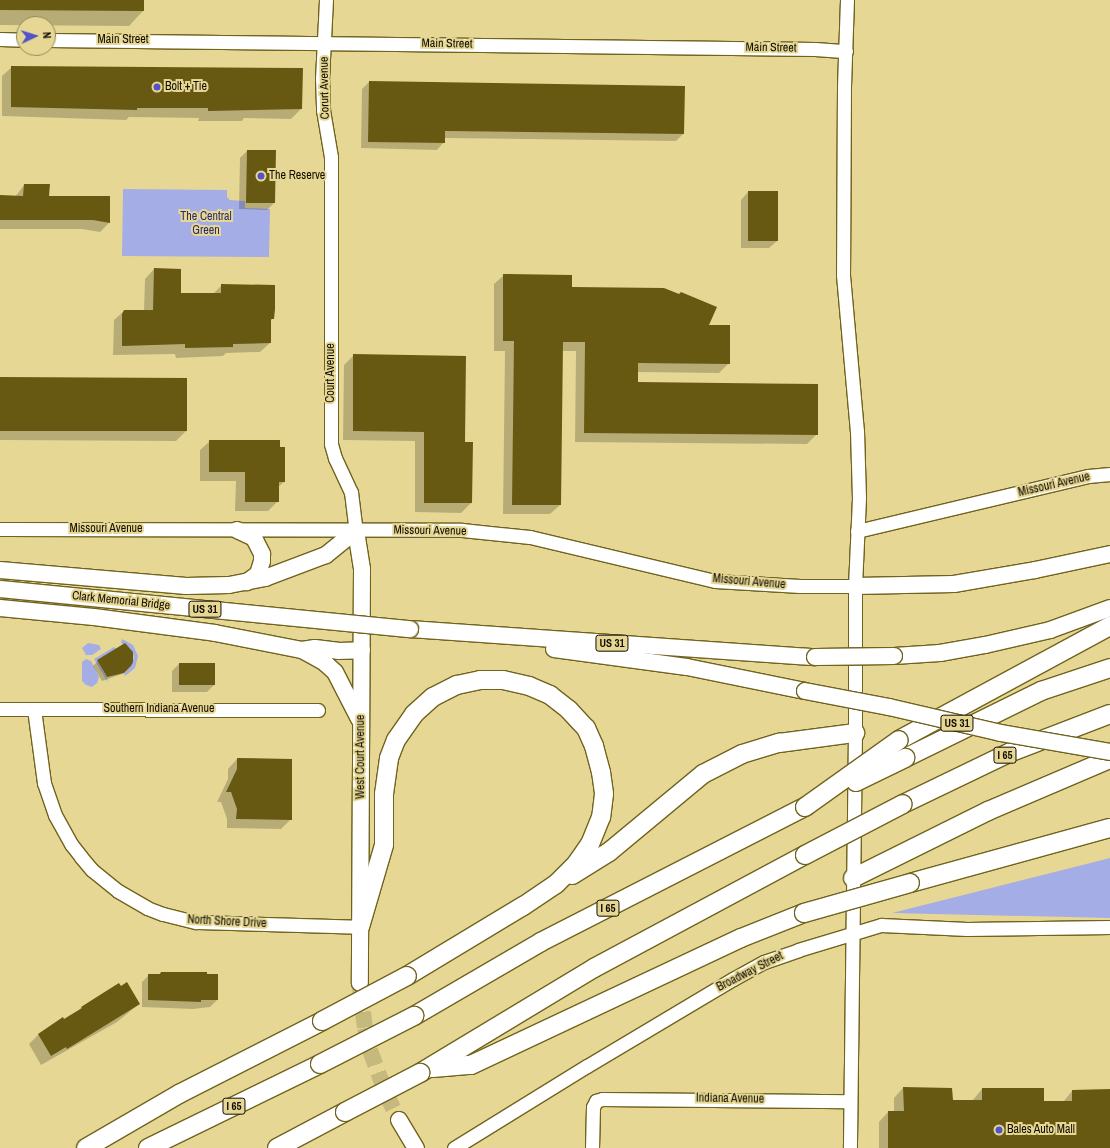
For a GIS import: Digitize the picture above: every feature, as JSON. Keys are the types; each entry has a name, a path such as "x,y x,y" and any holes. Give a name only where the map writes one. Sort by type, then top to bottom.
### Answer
{"highway":[{"path":"805,807 899,740 1110,626"},
{"name":"I 65","path":"148,1148 320,1064 414,1016 541,942 805,807 1041,691 1110,668"},
{"path":"360,927 384,846 385,776 389,758 396,740 414,714 433,698 457,685 480,680 503,680 528,686 550,695 569,710 586,728 594,746 601,772 604,794 601,816 590,844 576,864 556,884 523,906"},
{"name":"I 65","path":"277,1148 424,1071 594,968 805,855 903,804 1011,752 1110,714"},
{"path":"86,1148 178,1094 407,976 523,906 609,852 703,774 742,754 779,743 855,733"},
{"path":"853,878 988,812 1110,759"},
{"path":"424,1071 471,1065 741,938 804,913 1110,828"}],"main road":[{"path":"237,530 254,538 262,554 262,561 258,574 247,582"},
{"path":"0,570 210,587 265,578 326,555 356,531"},
{"name":"West Court Avenue","path":"356,531 362,569 360,983"},
{"path":"855,586 954,584 1035,570 1110,554"},
{"name":"Clark Memorial Bridge","path":"0,589 410,629"},
{"path":"0,608 94,617 180,628 215,633 302,650 324,662 335,672 361,722"},
{"name":"US 31","path":"410,629 815,657 894,656 940,653 986,645 1050,630 1110,608"},
{"name":"US 31","path":"410,629 687,667 889,707 1002,733 1110,752"},
{"path":"302,650 315,648 338,651 362,650"},
{"path":"399,1120 416,1148"}],"street":[{"name":"Corurt Avenue","path":"326,0 322,78 323,110 331,157 332,211"},
{"path":"847,0 843,275 858,431 855,586 855,733 850,1148"},
{"path":"0,40 16,40"},
{"name":"Main Street","path":"56,40 815,48 846,51"},
{"name":"Court Avenue","path":"332,211 331,444 335,458 351,492 356,531"},
{"name":"Missouri Avenue","path":"857,531 1088,476 1110,474"},
{"name":"Missouri Avenue","path":"0,529 356,531 462,530 530,536 715,581 800,586 855,586"},
{"name":"Southern Indiana Avenue","path":"0,708 318,710"},
{"name":"North Shore Drive","path":"34,709 44,783 54,815 68,839 81,857 104,881 118,892 132,901 158,912 196,922 360,927"},
{"name":"Broadway Street","path":"454,1148 586,1066 738,976 764,962 784,955 881,925 967,929 1110,927"},
{"name":"Indiana Avenue","path":"592,1148 592,1107 596,1101 609,1098 850,1101"}],"green space":[{"name":"The Central Green","path":"123,189 227,190 227,197 230,200 245,201 245,208 270,209 269,257 122,256"},
{"path":"122,639 133,645 138,656 135,668 125,676 124,673 131,666 134,657 130,648 121,643"},
{"path":"88,643 99,645 101,649 92,655 86,655 82,648"},
{"path":"114,647 116,649 97,660 108,680 107,681 94,659"},
{"path":"86,659 91,661 99,677 97,683 92,687 86,685 82,681 82,662"},
{"path":"1110,858 1110,918 892,913"}],"building":[{"path":"0,0 144,0 144,11 0,10"},
{"name":"Bolt + Tie","path":"11,66 303,68 302,109 208,111 208,108 137,108 137,110 11,107"},
{"path":"369,81 685,86 684,134 445,131 445,143 368,142"},
{"name":"The Reserve","path":"247,150 276,150 275,203 246,203"},
{"path":"24,184 50,184 49,196 110,196 110,223 93,220 0,220 0,195 23,196"},
{"path":"748,191 778,191 778,241 748,241"},
{"path":"154,268 181,269 181,293 221,293 221,284 275,285 274,319 271,319 271,343 233,344 233,347 185,348 185,344 122,346 122,314 124,310 153,310"},
{"path":"503,274 572,275 572,287 664,288 679,294 681,292 717,307 709,325 730,325 730,364 638,363 638,382 818,384 818,435 584,433 585,342 563,342 561,505 512,505 514,341 503,341"},
{"path":"353,354 466,356 465,442 473,442 472,503 424,503 424,432 353,431"},
{"path":"0,377 187,378 187,431 0,431"},
{"path":"209,440 280,440 280,447 285,447 285,482 279,482 279,502 245,502 245,472 209,472"},
{"path":"125,643 133,652 133,662 131,666 124,673 107,677 97,660"},
{"path":"179,663 215,663 215,685 179,685"},
{"path":"237,758 292,759 292,820 236,819 237,809 231,792 226,792 237,769"},
{"path":"161,972 207,972 207,974 218,974 218,1000 201,1000 201,1002 148,1000 148,974 160,974"},
{"path":"127,982 140,1004 67,1049 66,1047 51,1056 38,1034 63,1017 64,1019 82,1008 81,1007 119,983 121,986"},
{"name":"Bales Auto Mall","path":"903,1087 952,1088 953,1100 982,1100 982,1088 1044,1088 1044,1101 1072,1101 1072,1090 1110,1089 1110,1148 888,1148 888,1111 904,1111"}],"tunnel":[{"path":"360,988 365,1028 370,1050 386,1094 399,1120"}],"place":[{"name":"Bolt + Tie","path":"157,87"},
{"name":"The Reserve","path":"261,176"},
{"name":"Bales Auto Mall","path":"999,1130"}]}
